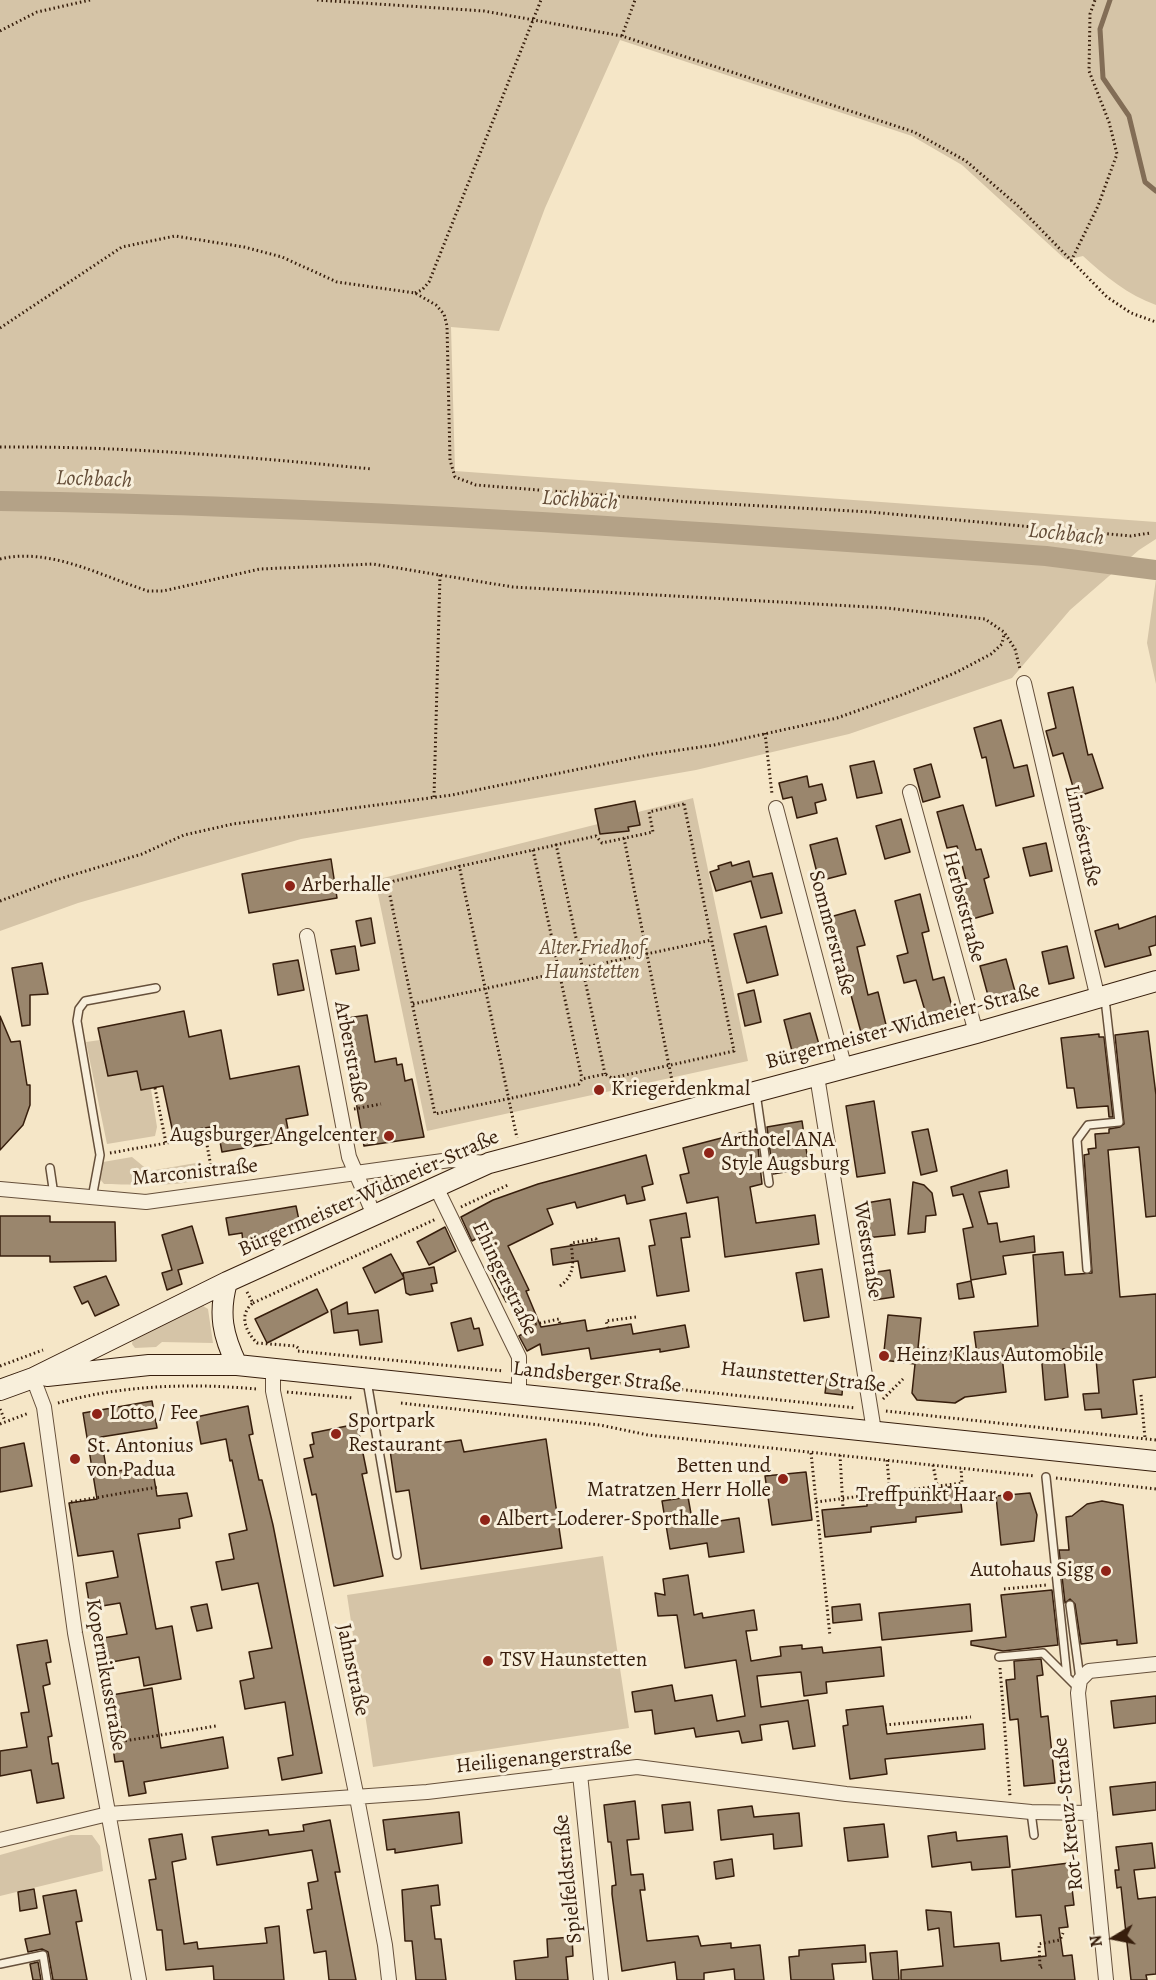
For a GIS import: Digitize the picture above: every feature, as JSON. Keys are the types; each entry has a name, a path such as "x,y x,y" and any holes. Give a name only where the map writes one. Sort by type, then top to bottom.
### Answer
{"street":[{"name":"Linnéstraße","path":"1024,683 1101,998"},
{"name":"Herbststraße","path":"910,792 976,1033"},
{"name":"Sommerstraße","path":"776,808 845,1069"},
{"name":"Arberstraße","path":"307,936 349,1157 358,1174"},
{"name":"Bürgermeister-Widmeier-Straße","path":"33,1378 233,1279 489,1163 845,1069 1156,981"},
{"name":"Weststraße","path":"817,1076 874,1431"},
{"name":"Marconistraße","path":"0,1189 146,1202 216,1195 450,1160 489,1163"},
{"path":"358,1174 374,1215"},
{"name":"Ehingerstraße","path":"436,1187 519,1357 521,1373 519,1394"},
{"path":"233,1279 222,1300 221,1324 237,1365"},
{"name":"Landsberger Straße","path":"33,1378 138,1366 237,1365 1152,1460"},
{"name":"Jahnstraße","path":"273,1368 273,1391 357,1798 385,1945 389,1980"},
{"path":"0,1390 33,1378"},
{"name":"Kopernikusstraße","path":"33,1378 44,1407 75,1633 139,1980"},
{"path":"1075,1682 1089,1671 1156,1664"},
{"name":"Rot-Kreuz-Straße","path":"1075,1682 1106,1980"},
{"name":"Heiligenangerstraße","path":"0,1840 108,1814 357,1798 648,1768 790,1788 1030,1812 1090,1814"},
{"name":"Spielfeldstraße","path":"580,1774 601,1980"}],"lane":[{"path":"92,1198 100,1155 77,1021 79,1009 85,1001 156,988"},
{"path":"1087,1269 1077,1140 1088,1125 1119,1122 1101,998"},
{"path":"756,1093 769,1183"},
{"path":"50,1168 54,1195"},
{"path":"367,1379 368,1399 397,1555"},
{"path":"1046,1477 1058,1584 1075,1682"},
{"path":"1070,1605 1075,1682"},
{"path":"999,1657 1043,1653 1075,1682"},
{"path":"1030,1812 1034,1835"},
{"path":"0,1964 43,1955 47,1980"}],"path":[{"path":"0,31 37,12 90,0"},
{"path":"317,0 484,12 622,36 914,132 966,161 1017,205 1107,297 1131,313 1156,322"},
{"path":"415,293 422,290 429,282 541,0"},
{"path":"622,36 635,0"},
{"path":"1071,261 1098,206 1117,154 1109,122 1089,71 1090,14 1095,0"},
{"path":"0,328 122,247 174,236 244,247 282,257 337,282 415,293 436,305 444,314 447,326 450,460 455,477 476,485 690,502 870,512 1131,536 1150,533"},
{"path":"0,447 82,446 184,451 372,469"},
{"path":"0,559 16,555 58,560 148,591 163,591 260,569 373,564 513,586 887,608 985,619 1004,632 1015,649 1024,683"},
{"path":"434,797 440,575"},
{"path":"0,901 56,880 142,854 183,835 233,824 434,797 837,718 907,693 991,654 1002,644 1004,632"},
{"path":"765,733 776,808"},
{"path":"533,850 582,1079 579,1084 435,1114 388,886 394,881 556,844 596,836 602,843 653,832 649,812 684,804 734,1051 612,1078 605,1074 582,1079"},
{"path":"624,838 679,1112"},
{"path":"556,844 605,1074"},
{"path":"459,865 520,1154"},
{"path":"413,1004 712,940"},
{"path":"155,1088 166,1143"},
{"path":"340,1112 381,1104"},
{"path":"204,1128 216,1195"},
{"path":"100,1155 206,1136"},
{"path":"233,1279 253,1303 508,1185"},
{"path":"560,1286 568,1280 573,1268 570,1243 596,1239 597,1242"},
{"name":"Haunstetter Straße","path":"253,1303 247,1307 244,1319 246,1331 257,1343 296,1346 301,1351 1156,1440"},
{"path":"608,1328 606,1322 636,1317"},
{"path":"507,1332 559,1319 560,1324"},
{"path":"872,1410 903,1379"},
{"path":"0,1424 44,1407 82,1397 141,1389 219,1386 368,1399 600,1425 648,1435 1156,1489"},
{"path":"1141,1395 1146,1439 1152,1460"},
{"path":"0,1408 5,1422"},
{"path":"811,1452 830,1636"},
{"path":"840,1455 845,1499 843,1508"},
{"path":"887,1460 890,1493 888,1498"},
{"path":"933,1465 935,1487"},
{"path":"816,1502 890,1493 902,1488 962,1483 961,1467"},
{"path":"57,1504 158,1487"},
{"path":"1004,1589 1058,1584"},
{"path":"999,1657 1011,1809"},
{"path":"885,1725 971,1717"},
{"path":"96,1746 216,1726"},
{"path":"1042,1967 1040,1968 1039,1944 1060,1940 1063,1933"}],"green space":[{"path":"0,0 1156,0 1156,305 1117,284 1083,256 1066,260 962,165 912,136 620,40 545,208 499,331 451,327 455,471 1156,522 1156,539 1139,550 1070,610 1012,678 849,734 696,770 301,839 78,903 0,931"},
{"path":"1156,579 1156,684 1147,643"},
{"name":"Alter Friedhof Haunstetten","path":"693,798 748,1061 427,1131 375,880 598,824 595,809 635,801 638,812"},
{"path":"100,1040 108,1076 137,1071 141,1090 151,1089 157,1127 155,1136 107,1144 86,1042"},
{"path":"132,1157 149,1171 202,1162 201,1176 184,1183 104,1184 100,1179 103,1162"},
{"path":"405,1174 412,1175 414,1180 412,1184 385,1197 380,1196 374,1189 378,1180"},
{"path":"203,1306 208,1309 213,1343 162,1342 156,1347 135,1348 132,1344 133,1339"},
{"name":"TSV Haunstetten","path":"603,1556 629,1728 373,1767 347,1595"},
{"path":"71,1835 92,1835 100,1846 103,1871 0,1896 0,1855"}],"building":[{"path":"1073,687 1088,755 1092,754 1103,788 1076,797 1063,753 1053,756 1046,731 1056,728 1048,693"},
{"path":"1001,720 1014,768 1027,765 1034,796 996,806 986,757 982,758 974,728"},
{"path":"874,761 882,793 857,798 850,766"},
{"path":"931,764 940,797 923,802 914,769"},
{"path":"807,776 809,787 822,784 826,800 815,803 817,813 797,818 792,797 783,799 779,783"},
{"path":"635,801 640,825 628,827 629,831 600,834 595,809"},
{"path":"963,805 976,850 981,849 989,877 984,879 993,913 969,920 959,886 967,884 957,846 947,848 937,812"},
{"path":"901,819 910,852 885,859 876,826"},
{"path":"837,838 846,874 819,881 810,845"},
{"path":"1046,843 1052,871 1030,876 1023,848"},
{"name":"Arberhalle","path":"331,859 337,898 249,913 242,874"},
{"path":"749,861 753,877 772,873 782,913 761,918 751,881 716,891 710,872 719,869 718,866 731,862 732,866"},
{"path":"920,894 929,931 922,933 933,980 944,977 954,1014 928,1021 916,980 904,983 897,956 908,953 895,901"},
{"path":"855,910 865,945 857,947 868,995 878,992 887,1029 862,1036 830,917"},
{"path":"1156,916 1156,945 1149,947 1151,955 1105,967 1095,931 1118,924 1119,929"},
{"path":"371,918 375,943 361,946 356,921"},
{"path":"766,926 778,975 747,983 734,934"},
{"path":"355,946 359,970 336,974 331,950"},
{"path":"1067,946 1074,978 1049,984 1042,952"},
{"path":"1006,959 1016,995 990,1003 980,966"},
{"path":"298,960 304,990 278,995 273,964"},
{"path":"42,963 48,994 30,995 30,1025 22,1026 12,968"},
{"path":"754,990 761,1022 745,1026 738,994"},
{"path":"184,1011 189,1037 221,1030 230,1079 299,1066 308,1115 286,1119 290,1140 222,1152 217,1126 173,1133 163,1086 141,1090 137,1071 108,1076 98,1028"},
{"path":"810,1013 820,1048 793,1055 784,1020"},
{"path":"367,1015 375,1062 396,1058 397,1065 402,1064 405,1081 412,1079 424,1137 364,1146 341,1019"},
{"path":"0,1016 11,1042 20,1041 27,1085 30,1085 30,1105 23,1125 0,1150"},
{"path":"1148,1031 1156,1095 1156,1216 1146,1217 1139,1147 1108,1150 1120,1297 1156,1294 1156,1377 1133,1380 1137,1414 1102,1418 1101,1409 1085,1410 1083,1394 1099,1393 1095,1347 1063,1349 1068,1397 1045,1400 1041,1352 1002,1356 1006,1392 965,1397 955,1403 917,1400 912,1393 915,1364 883,1360 888,1315 921,1318 918,1348 977,1354 974,1332 1038,1326 1033,1255 1063,1252 1065,1275 1092,1273 1084,1155 1089,1154 1088,1149 1096,1148 1095,1134 1109,1133 1109,1129 1124,1124 1115,1035"},
{"path":"1099,1034 1099,1037 1104,1037 1113,1117 1109,1117 1108,1106 1077,1108 1074,1088 1067,1088 1061,1038"},
{"path":"874,1101 885,1173 857,1177 846,1106"},
{"path":"802,1121 809,1168 773,1174 767,1127"},
{"path":"756,1129 762,1184 750,1187 756,1223 815,1215 819,1244 725,1257 718,1197 687,1203 680,1175 689,1173 683,1148"},
{"path":"928,1129 937,1171 921,1175 912,1132"},
{"path":"646,1155 653,1184 642,1187 645,1200 627,1204 625,1195 577,1208 575,1202 547,1209 553,1224 508,1246 529,1290 526,1291 541,1327 585,1320 587,1331 631,1324 633,1334 685,1325 689,1347 591,1359 589,1348 542,1355 540,1344 527,1351 519,1336 527,1331 514,1298 506,1302 491,1273 498,1269 481,1236 472,1241 461,1217 493,1200 538,1184"},
{"path":"1007,1170 1009,1187 979,1192 988,1224 997,1223 1000,1242 1034,1236 1035,1252 1003,1256 1006,1274 971,1280 963,1229 973,1227 963,1194 953,1196 951,1187"},
{"path":"913,1182 924,1185 932,1193 936,1215 926,1216 925,1232 908,1234"},
{"path":"890,1199 895,1235 865,1238 864,1231 861,1232 857,1213 861,1212 860,1204"},
{"path":"296,1206 300,1225 269,1231 271,1238 243,1243 242,1233 229,1235 226,1218"},
{"path":"686,1213 690,1237 681,1238 689,1291 657,1296 649,1246 655,1245 650,1220"},
{"path":"0,1216 50,1216 50,1222 115,1222 116,1261 50,1262 50,1256 0,1256"},
{"path":"192,1226 203,1263 178,1270 182,1284 167,1290 162,1273 172,1270 162,1235"},
{"path":"445,1227 456,1251 429,1265 417,1242"},
{"path":"619,1238 625,1271 581,1278 578,1261 553,1265 551,1249"},
{"path":"391,1254 404,1278 375,1293 363,1268"},
{"path":"434,1267 437,1283 431,1284 433,1291 410,1295 406,1293 403,1273"},
{"path":"822,1269 829,1317 804,1321 796,1273"},
{"path":"890,1270 894,1297 874,1300 870,1273"},
{"path":"106,1276 119,1305 95,1316 88,1301 82,1304 74,1287"},
{"path":"971,1281 974,1297 959,1299 957,1284"},
{"path":"317,1289 328,1312 267,1343 255,1319"},
{"path":"347,1302 348,1314 378,1310 382,1342 360,1345 358,1330 334,1333 331,1310"},
{"path":"471,1318 474,1329 479,1328 483,1345 458,1351 451,1323"},
{"path":"827,1379 843,1381 842,1395 825,1393"},
{"path":"152,1401 157,1428 101,1437 107,1473 152,1465 157,1496 187,1493 192,1516 179,1519 180,1528 138,1534 156,1629 172,1626 181,1679 144,1686 139,1657 101,1664 97,1639 127,1634 120,1603 90,1608 86,1583 118,1577 113,1551 78,1556 69,1503 97,1499 83,1413"},
{"path":"248,1406 253,1434 249,1435 259,1480 262,1480 273,1525 322,1773 282,1780 278,1758 293,1755 285,1702 245,1709 240,1681 254,1678 249,1652 272,1648 258,1583 222,1590 216,1562 234,1559 229,1534 247,1530 232,1460 230,1461 226,1439 201,1444 196,1417"},
{"path":"357,1424 367,1473 362,1474 383,1576 334,1586 316,1494 312,1495 304,1459 313,1457 310,1445 314,1444 312,1433"},
{"name":"Albert-Loderer-Sporthalle","path":"546,1439 562,1548 421,1569 409,1490 396,1492 390,1450 461,1440 464,1452"},
{"path":"24,1443 32,1486 0,1492 0,1448"},
{"path":"806,1472 812,1520 772,1525 765,1476"},
{"path":"959,1486 962,1512 916,1517 916,1522 871,1527 871,1532 825,1537 822,1510 867,1506 867,1500 913,1495 913,1491"},
{"path":"1030,1493 1037,1515 1034,1541 1001,1545 996,1496"},
{"path":"688,1497 693,1525 739,1518 744,1552 709,1557 707,1543 670,1549 662,1501"},
{"path":"1102,1501 1123,1505 1137,1643 1117,1645 1117,1640 1081,1644 1075,1604 1070,1599 1065,1603 1059,1550 1069,1550 1066,1517 1072,1516 1087,1504"},
{"path":"688,1575 694,1615 702,1613 703,1618 754,1610 757,1630 746,1631 751,1661 781,1656 780,1647 802,1645 802,1649 822,1647 823,1653 881,1647 884,1676 826,1682 827,1693 804,1696 801,1672 757,1676 761,1707 808,1700 815,1746 793,1749 788,1721 760,1725 762,1740 742,1743 739,1731 696,1737 694,1728 655,1734 652,1710 635,1712 632,1692 672,1685 675,1701 712,1695 717,1721 745,1716 736,1660 685,1668 677,1615 658,1616 655,1593 665,1595 663,1579"},
{"path":"1052,1590 1058,1645 1003,1651 971,1645 971,1641 1006,1637 1001,1595"},
{"path":"207,1604 212,1628 197,1631 191,1607"},
{"path":"860,1604 862,1620 833,1623 832,1607"},
{"path":"970,1604 972,1631 882,1640 879,1613"},
{"path":"47,1640 51,1662 46,1663 50,1684 43,1686 52,1736 48,1737 52,1764 58,1763 64,1798 37,1803 31,1770 0,1776 0,1751 27,1747 21,1713 29,1712 17,1645"},
{"path":"1041,1659 1043,1675 1037,1676 1041,1717 1048,1716 1055,1783 1024,1786 1018,1719 1010,1720 1006,1680 1015,1679 1014,1661"},
{"path":"152,1688 161,1748 223,1737 228,1768 144,1782 146,1793 129,1796 123,1761 115,1762 106,1696"},
{"path":"1156,1696 1156,1723 1114,1728 1111,1701"},
{"path":"883,1706 887,1734 983,1724 985,1749 885,1759 887,1774 850,1779 843,1726 848,1725 846,1710"},
{"path":"1156,1782 1156,1810 1113,1815 1110,1787"},
{"path":"635,1801 639,1839 627,1840 631,1875 643,1874 645,1890 640,1890 647,1941 698,1936 701,1946 731,1943 731,1948 760,1945 764,1980 735,1980 734,1969 704,1973 704,1980 677,1980 675,1962 622,1971 612,1894 612,1886 616,1885 604,1805"},
{"path":"690,1802 693,1830 665,1833 662,1805"},
{"path":"752,1806 754,1817 799,1813 802,1846 774,1849 773,1834 721,1840 718,1810"},
{"path":"459,1812 462,1843 395,1853 395,1849 387,1850 383,1820"},
{"path":"330,1820 340,1872 335,1872 356,1980 329,1980 326,1951 314,1953 307,1910 312,1909 308,1883 318,1881 312,1850 217,1865 212,1837 268,1830 269,1835 304,1831 303,1825"},
{"path":"884,1824 888,1857 848,1861 844,1828"},
{"path":"956,1832 957,1841 1007,1836 1010,1867 972,1870 971,1862 932,1867 928,1836"},
{"path":"182,1834 186,1859 172,1862 184,1944 197,1942 198,1949 267,1943 265,1928 279,1926 284,1980 214,1980 213,1966 166,1970 162,1930 157,1930 149,1880 156,1879 149,1839"},
{"path":"1152,1843 1155,1868 1134,1870 1138,1899 1156,1897 1156,1974 1146,1975 1147,1980 1131,1980 1121,1887 1117,1888 1115,1870 1119,1870 1116,1847"},
{"path":"732,1859 734,1876 716,1879 714,1862"},
{"path":"1069,1863 1074,1905 1065,1906 1068,1927 1059,1928 1063,1956 1072,1955 1075,1980 901,1980 901,1970 943,1966 939,1928 928,1930 926,1910 951,1912 954,1947 999,1943 1001,1961 1046,1956 1041,1915 1016,1917 1012,1870"},
{"path":"438,1885 440,1905 431,1906 435,1939 441,1939 446,1980 416,1980 412,1941 405,1941 402,1890"},
{"path":"34,1889 37,1908 20,1911 18,1892"},
{"path":"76,1890 82,1921 76,1922 87,1980 53,1980 48,1952 42,1949 28,1952 25,1939 50,1934 43,1896"},
{"path":"572,1937 573,1956 566,1957 568,1980 516,1980 514,1961 548,1957 547,1939"},
{"path":"865,1945 866,1962 832,1964 834,1980 791,1980 789,1957 799,1956 799,1950"},
{"path":"897,1951 899,1980 873,1980 870,1953"},
{"path":"38,1962 41,1980 33,1980 30,1964"}],"waterway":[{"path":"1110,0 1100,29 1103,78 1129,116 1145,182 1156,191"},
{"name":"Lochbach","path":"0,501 262,508 523,521 1046,556 1156,570"}],"place":[{"name":"Arberhalle","path":"290,886"},
{"name":"Kriegerdenkmal","path":"599,1090"},
{"name":"Augsburger Angelcenter","path":"389,1136"},
{"name":"Arthotel ANA Style Augsburg","path":"709,1153"},
{"name":"Heinz Klaus Automobile","path":"884,1356"},
{"name":"Lotto / Fee","path":"97,1414"},
{"name":"Sportpark Restaurant","path":"336,1434"},
{"name":"St. Antonius von Padua","path":"75,1459"},
{"name":"Betten und Matratzen Herr Holle","path":"783,1479"},
{"name":"Treffpunkt Haar","path":"1008,1496"},
{"name":"Albert-Loderer-Sporthalle","path":"485,1520"},
{"name":"Autohaus Sigg","path":"1106,1571"},
{"name":"TSV Haunstetten","path":"488,1661"}]}
